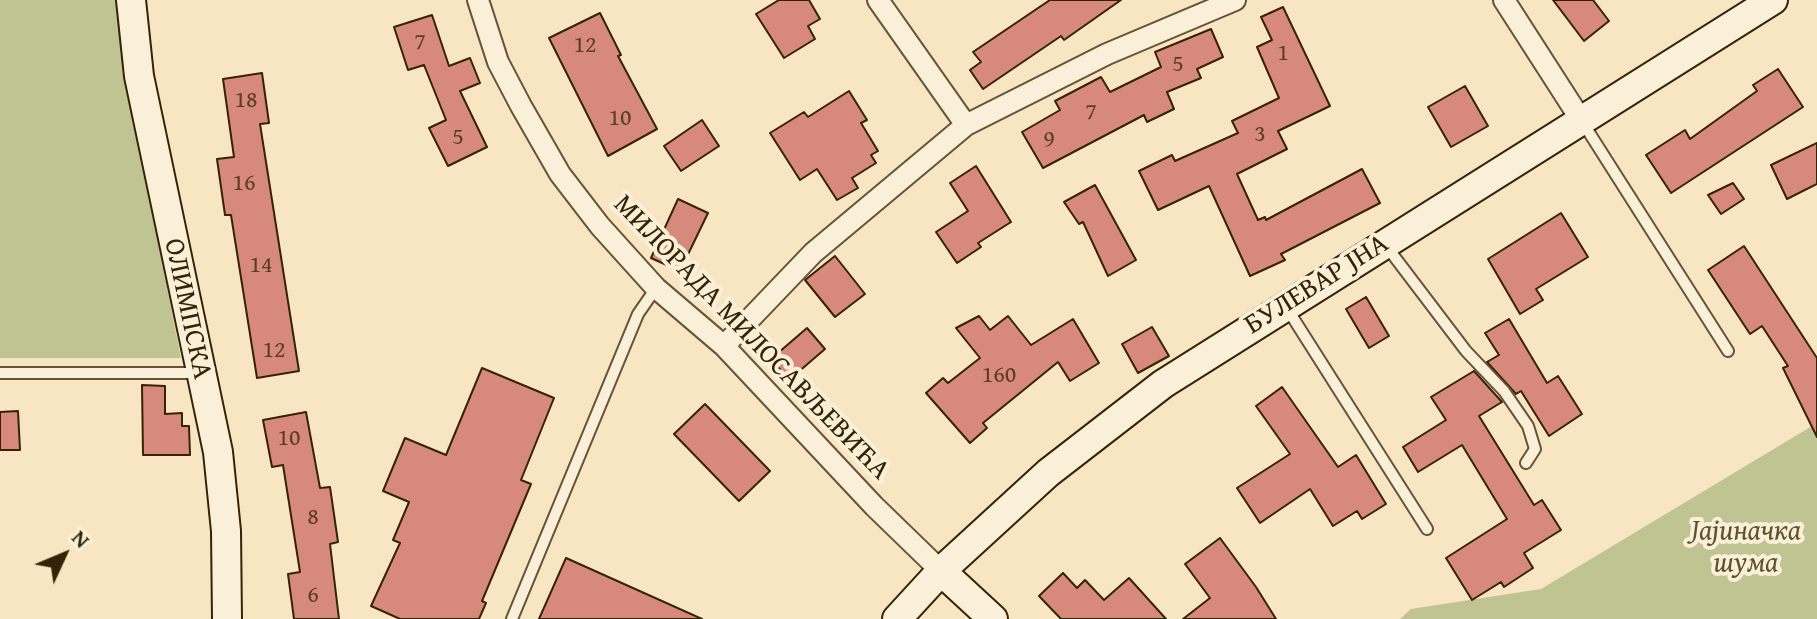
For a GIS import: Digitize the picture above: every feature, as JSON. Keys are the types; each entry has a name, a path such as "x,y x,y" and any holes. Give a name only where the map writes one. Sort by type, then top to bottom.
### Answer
{"main road":[{"name":"ОЛИМПСКА","path":"131,0 139,76 223,494 227,619"},
{"name":"БУЛЕВАР ЈНА","path":"897,619 941,571 1090,439 1163,384 1383,243 1583,123 1773,0"},
{"path":"941,571 993,619"}],"street":[{"name":"МИЛОРАДА МИЛОСАВЉЕВИЋА","path":"478,0 498,62 560,174 656,288 724,346 874,506 941,571"},
{"path":"878,0 966,125"},
{"path":"724,346 813,253 966,125 1107,54 1235,0"},
{"path":"1504,0 1583,123"}],"lane":[{"path":"1583,123 1728,351"},
{"path":"1383,243 1466,351 1504,391 1528,426 1535,449 1526,463"},
{"path":"512,619 638,314 656,288"},
{"path":"1285,305 1427,529"},
{"path":"0,373 201,373"}],"green space":[{"path":"0,0 117,0 125,76 181,358 0,358"},
{"name":"Јајиначка шума","path":"1817,423 1817,619 1400,619 1411,609 1541,589"}],"building":[{"path":"779,0 809,0 820,19 808,26 815,39 784,58 756,14"},
{"path":"1050,0 1121,0 1064,40 1061,36 983,89 970,70 981,62 973,52"},
{"path":"1553,0 1593,0 1609,21 1584,41"},
{"path":"1283,7 1330,106 1278,131 1287,149 1237,174 1258,220 1265,217 1266,220 1362,169 1380,203 1281,254 1285,260 1250,276 1209,186 1158,210 1139,171 1172,155 1175,161 1238,133 1232,121 1279,98 1257,47 1272,40 1261,17"},
{"path":"600,13 621,55 618,56 657,129 608,156 549,38"},
{"path":"432,15 449,66 470,58 480,83 460,91 487,147 448,166 429,128 446,120 424,65 408,70 394,27"},
{"path":"1211,29 1223,57 1197,69 1201,78 1167,92 1174,109 1147,122 1144,115 1043,168 1022,132 1060,110 1055,101 1101,77 1110,92 1161,67 1155,52"},
{"path":"1778,69 1803,107 1671,193 1646,155 1685,130 1690,139 1757,91 1753,85"},
{"path":"262,73 269,123 260,124 299,371 257,378 231,215 225,215 217,159 234,157 223,79"},
{"path":"1465,86 1488,126 1451,147 1428,107"},
{"path":"849,91 867,120 861,123 878,151 871,155 876,163 852,178 858,188 837,200 817,169 800,180 770,133 804,112 808,117"},
{"path":"702,120 719,146 681,171 664,146"},
{"path":"1817,143 1817,184 1787,199 1771,165"},
{"path":"976,166 1011,222 978,243 981,247 957,263 936,232 968,211 950,183"},
{"path":"1733,183 1744,199 1721,214 1708,195"},
{"path":"1095,185 1136,260 1108,276 1083,222 1079,224 1064,202"},
{"path":"678,199 708,213 680,271 651,258"},
{"path":"1561,213 1588,257 1536,289 1543,300 1520,314 1488,259"},
{"path":"1744,246 1817,358 1817,437 1783,368 1788,366 1762,326 1750,334 1708,270"},
{"path":"835,256 865,294 835,317 805,280"},
{"path":"1366,297 1389,336 1369,348 1346,309"},
{"path":"979,316 990,330 1008,316 1031,345 1073,319 1099,363 1070,381 1058,362 983,423 987,428 970,443 926,393 943,378 948,383 980,358 956,328"},
{"path":"1509,319 1547,383 1558,376 1582,414 1549,436 1521,391 1516,394 1487,362 1499,355 1485,333"},
{"path":"1152,327 1169,356 1138,373 1122,344"},
{"path":"807,328 825,349 789,380 771,359"},
{"path":"482,368 554,398 521,480 531,484 482,601 486,603 479,619 400,619 371,606 400,543 393,540 409,502 383,491 405,438 446,455"},
{"path":"1474,371 1502,402 1479,416 1534,505 1542,500 1561,530 1524,553 1533,568 1504,587 1501,582 1472,600 1446,558 1507,519 1462,445 1418,472 1403,447 1446,420 1431,397"},
{"path":"142,385 165,386 165,414 182,413 182,426 189,426 190,455 143,455"},
{"path":"1282,387 1338,467 1356,455 1386,504 1362,519 1357,511 1333,526 1310,489 1260,523 1237,488 1290,454 1256,406"},
{"path":"705,404 770,471 739,501 674,434"},
{"path":"18,411 20,450 0,450 0,412"},
{"path":"306,412 320,488 330,487 338,542 330,544 339,619 294,619 288,574 300,572 283,465 272,467 263,420"},
{"path":"1220,538 1276,619 1183,619 1210,598 1185,564"},
{"path":"566,558 702,619 539,619"},
{"path":"1063,573 1077,588 1085,580 1104,600 1129,578 1166,619 1061,619 1039,596"}]}
